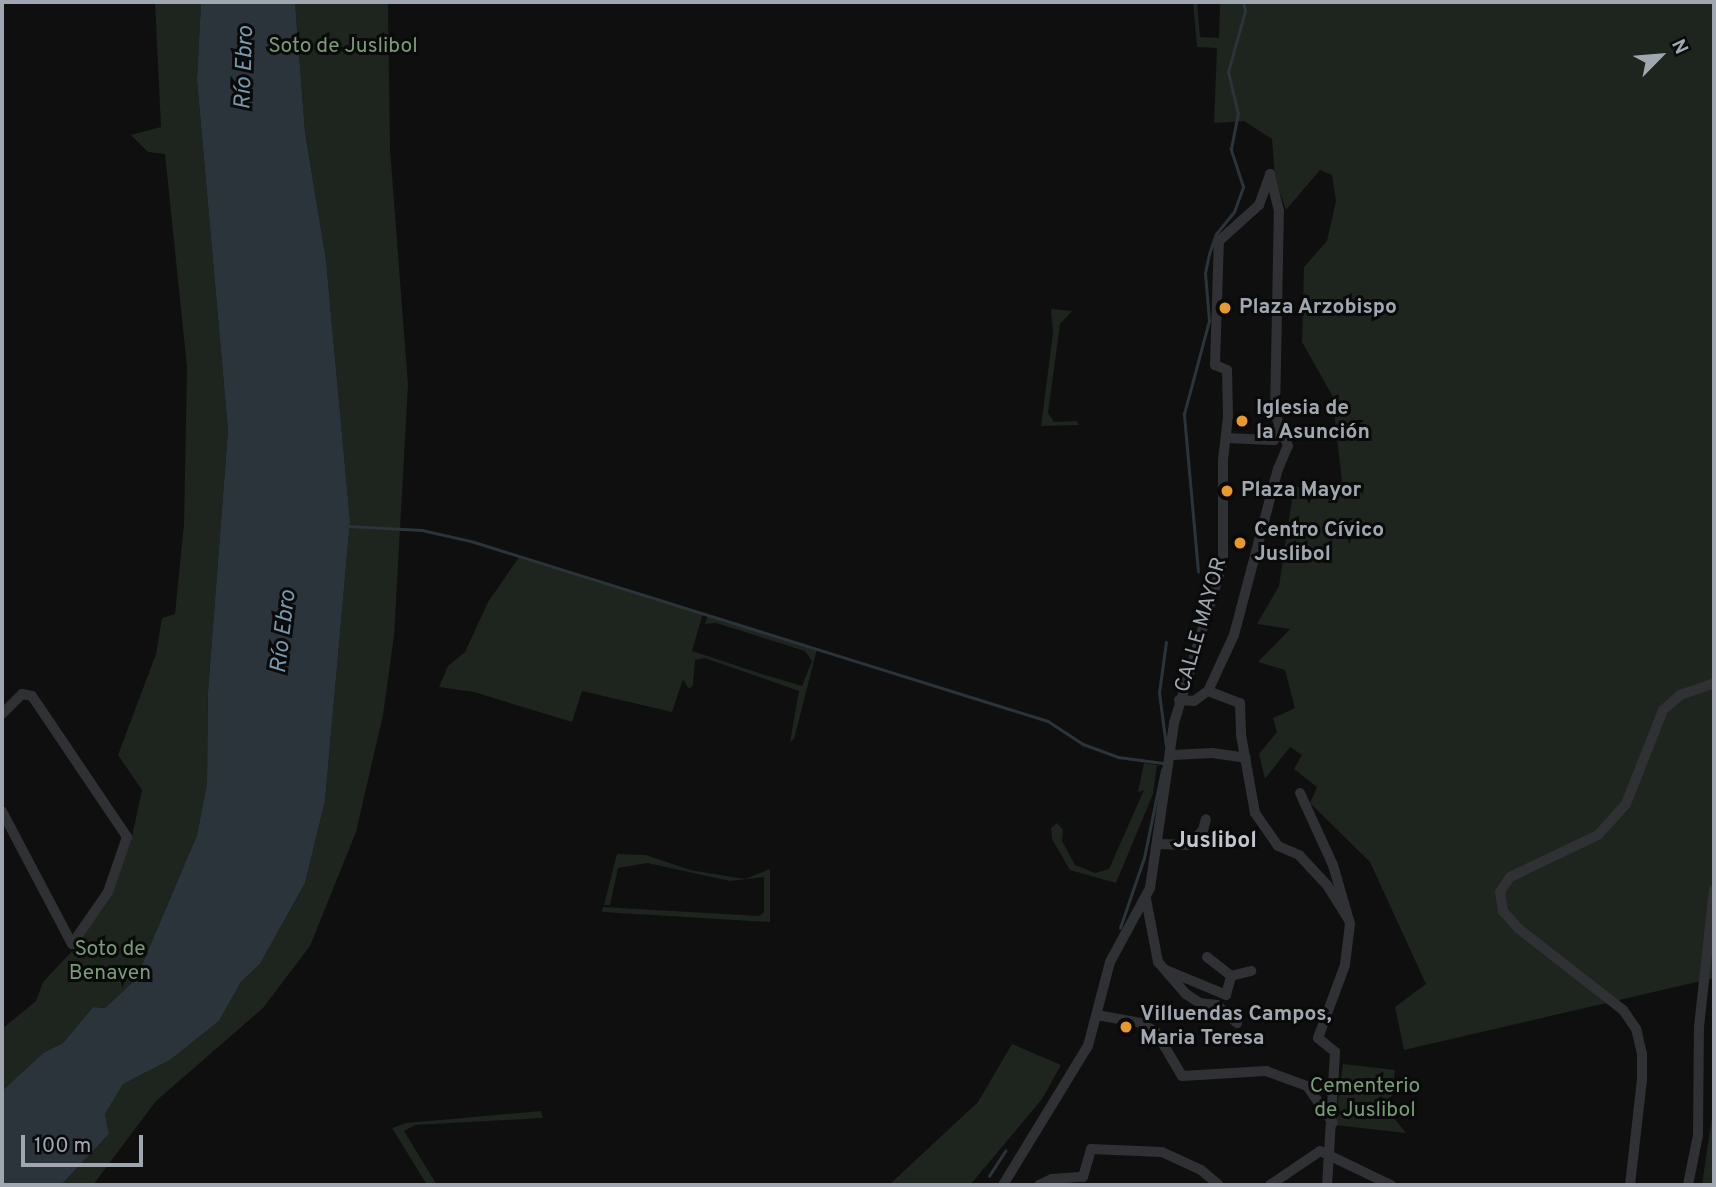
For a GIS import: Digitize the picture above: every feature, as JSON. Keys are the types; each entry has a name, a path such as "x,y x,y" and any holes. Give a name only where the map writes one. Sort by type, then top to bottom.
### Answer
{"street":[{"name":"CALLE MAYOR","path":"1146,899 1172,760 1179,700 1223,562 1227,370 1215,365 1219,241 1259,205 1270,174 1279,211 1274,330 1278,428"},
{"path":"1226,438 1274,440 1278,428"},
{"path":"1179,700 1194,701 1208,691 1234,635 1278,469 1289,446 1278,428"},
{"path":"1630,1185 1642,1080 1643,1054 1636,1029 1623,1010 1519,929 1503,911 1500,892 1510,877 1598,835 1626,804 1662,710 1680,695 1714,683"},
{"path":"1208,691 1240,704 1255,813 1278,846 1299,855 1327,885 1350,925"},
{"path":"2,714 22,694 32,696 127,837 108,892 72,944 2,811"},
{"path":"1172,760 1246,758"},
{"path":"1300,793 1333,864 1350,925 1345,965 1318,1038 1335,1052 1328,1185"},
{"path":"1158,844 1189,845 1203,830 1206,819"},
{"path":"1688,1185 1698,1135 1699,1027 1714,890"},
{"path":"1146,899 1155,956 1164,970 1195,1000 1217,1005 1237,1023"},
{"path":"1003,1185 1088,1046 1110,962 1146,899"},
{"path":"1207,957 1231,976"},
{"path":"1164,970 1226,995 1231,976"},
{"path":"1231,976 1251,971"},
{"path":"1097,1016 1141,1023 1156,1032 1182,1076 1266,1071 1307,1086 1333,1123"},
{"path":"1039,1185 1052,1179 1083,1177 1091,1149 1162,1152 1201,1170 1219,1185"},
{"path":"1270,1185 1320,1151 1391,1185"}],"green space":[{"name":"Soto de Benaven","path":"155,2 201,2 197,80 228,430 208,692 207,783 197,835 136,979 105,1008 93,1007 63,1043 43,1053 2,1091 2,1029 36,1001 43,982 74,949 111,892 131,841 142,790 118,755 156,654 162,618 175,614 184,524 187,367 165,154 148,152 131,135 161,127"},
{"name":"Soto de Juslibol","path":"295,2 388,2 390,149 408,385 394,636 383,715 356,832 310,946 263,1008 156,1101 93,1185 61,1185 109,1134 105,1114 123,1084 170,1060 219,1021 241,982 260,964 305,883 325,801 350,521 326,260 305,132"},
{"path":"1193,2 1197,2 1200,37 1219,38 1220,2 1714,2 1714,978 1404,1050 1395,1007 1426,984 1370,862 1310,803 1317,787 1294,769 1302,755 1290,747 1265,779 1259,754 1277,732 1273,718 1295,708 1285,670 1258,662 1290,629 1257,624 1279,586 1294,486 1322,493 1342,481 1332,395 1302,342 1304,267 1327,241 1336,201 1332,175 1320,170 1286,210 1275,179 1272,139 1244,121 1214,123 1217,48 1197,47"},
{"path":"1051,309 1072,311 1060,324 1048,413 1054,422 1077,421 1079,425 1041,426 1053,333"},
{"path":"520,556 703,613 692,651 762,674 802,686 812,661 805,651 716,623 705,624 708,615 817,649 794,739 790,742 799,691 705,658 695,660 693,685 689,689 683,679 672,712 582,691 572,722 474,692 439,687 448,666 465,652 488,602"},
{"path":"1144,763 1157,765 1153,794 1116,883 1070,870 1052,839 1051,828 1057,823 1063,830 1062,841 1075,865 1095,873 1109,869 1144,790 1138,792"},
{"path":"617,854 646,855 690,870 745,879 770,869 770,922 602,912 603,907 759,916 764,912 764,877 730,881 647,863 618,868 610,905 604,905"},
{"path":"1012,1044 1061,1065 1042,1099 970,1185 889,1185 978,1102"},
{"name":"Cementerio de Juslibol","path":"1343,1064 1395,1070 1390,1113 1406,1133 1335,1125"},
{"path":"1714,1103 1714,1185 1702,1185 1704,1171"},
{"path":"541,1111 543,1118 415,1125 404,1131 437,1185 427,1185 392,1128 406,1123"}],"water":[{"name":"Río Ebro","path":"201,2 295,2 305,132 326,260 350,521 325,801 305,883 260,964 241,982 219,1021 170,1060 123,1084 105,1114 109,1134 61,1185 2,1185 2,1091 43,1053 63,1043 93,1007 105,1008 136,979 197,835 207,783 208,692 228,430 197,80"}],"waterway":[{"path":"1198,572 1184,414 1209,321 1205,273 1209,254 1216,234 1234,212 1243,187 1231,149 1238,114 1228,72 1245,11 1243,2"},
{"path":"348,526 422,530 471,541 1048,721 1083,744 1118,757 1163,763"},
{"path":"1166,642 1159,693 1166,746"},
{"path":"1120,928 1144,858 1162,770"},
{"path":"989,1176 1005,1151"}],"place":[{"name":"Plaza Arzobispo","path":"1225,308"},
{"name":"Iglesia de la Asunción","path":"1242,421"},
{"name":"Plaza Mayor","path":"1227,491"},
{"name":"Centro Cívico Juslibol","path":"1240,543"},
{"name":"Villuendas Campos, Maria Teresa","path":"1126,1027"}],"district":[{"name":"Juslibol","path":"1215,842"}]}
